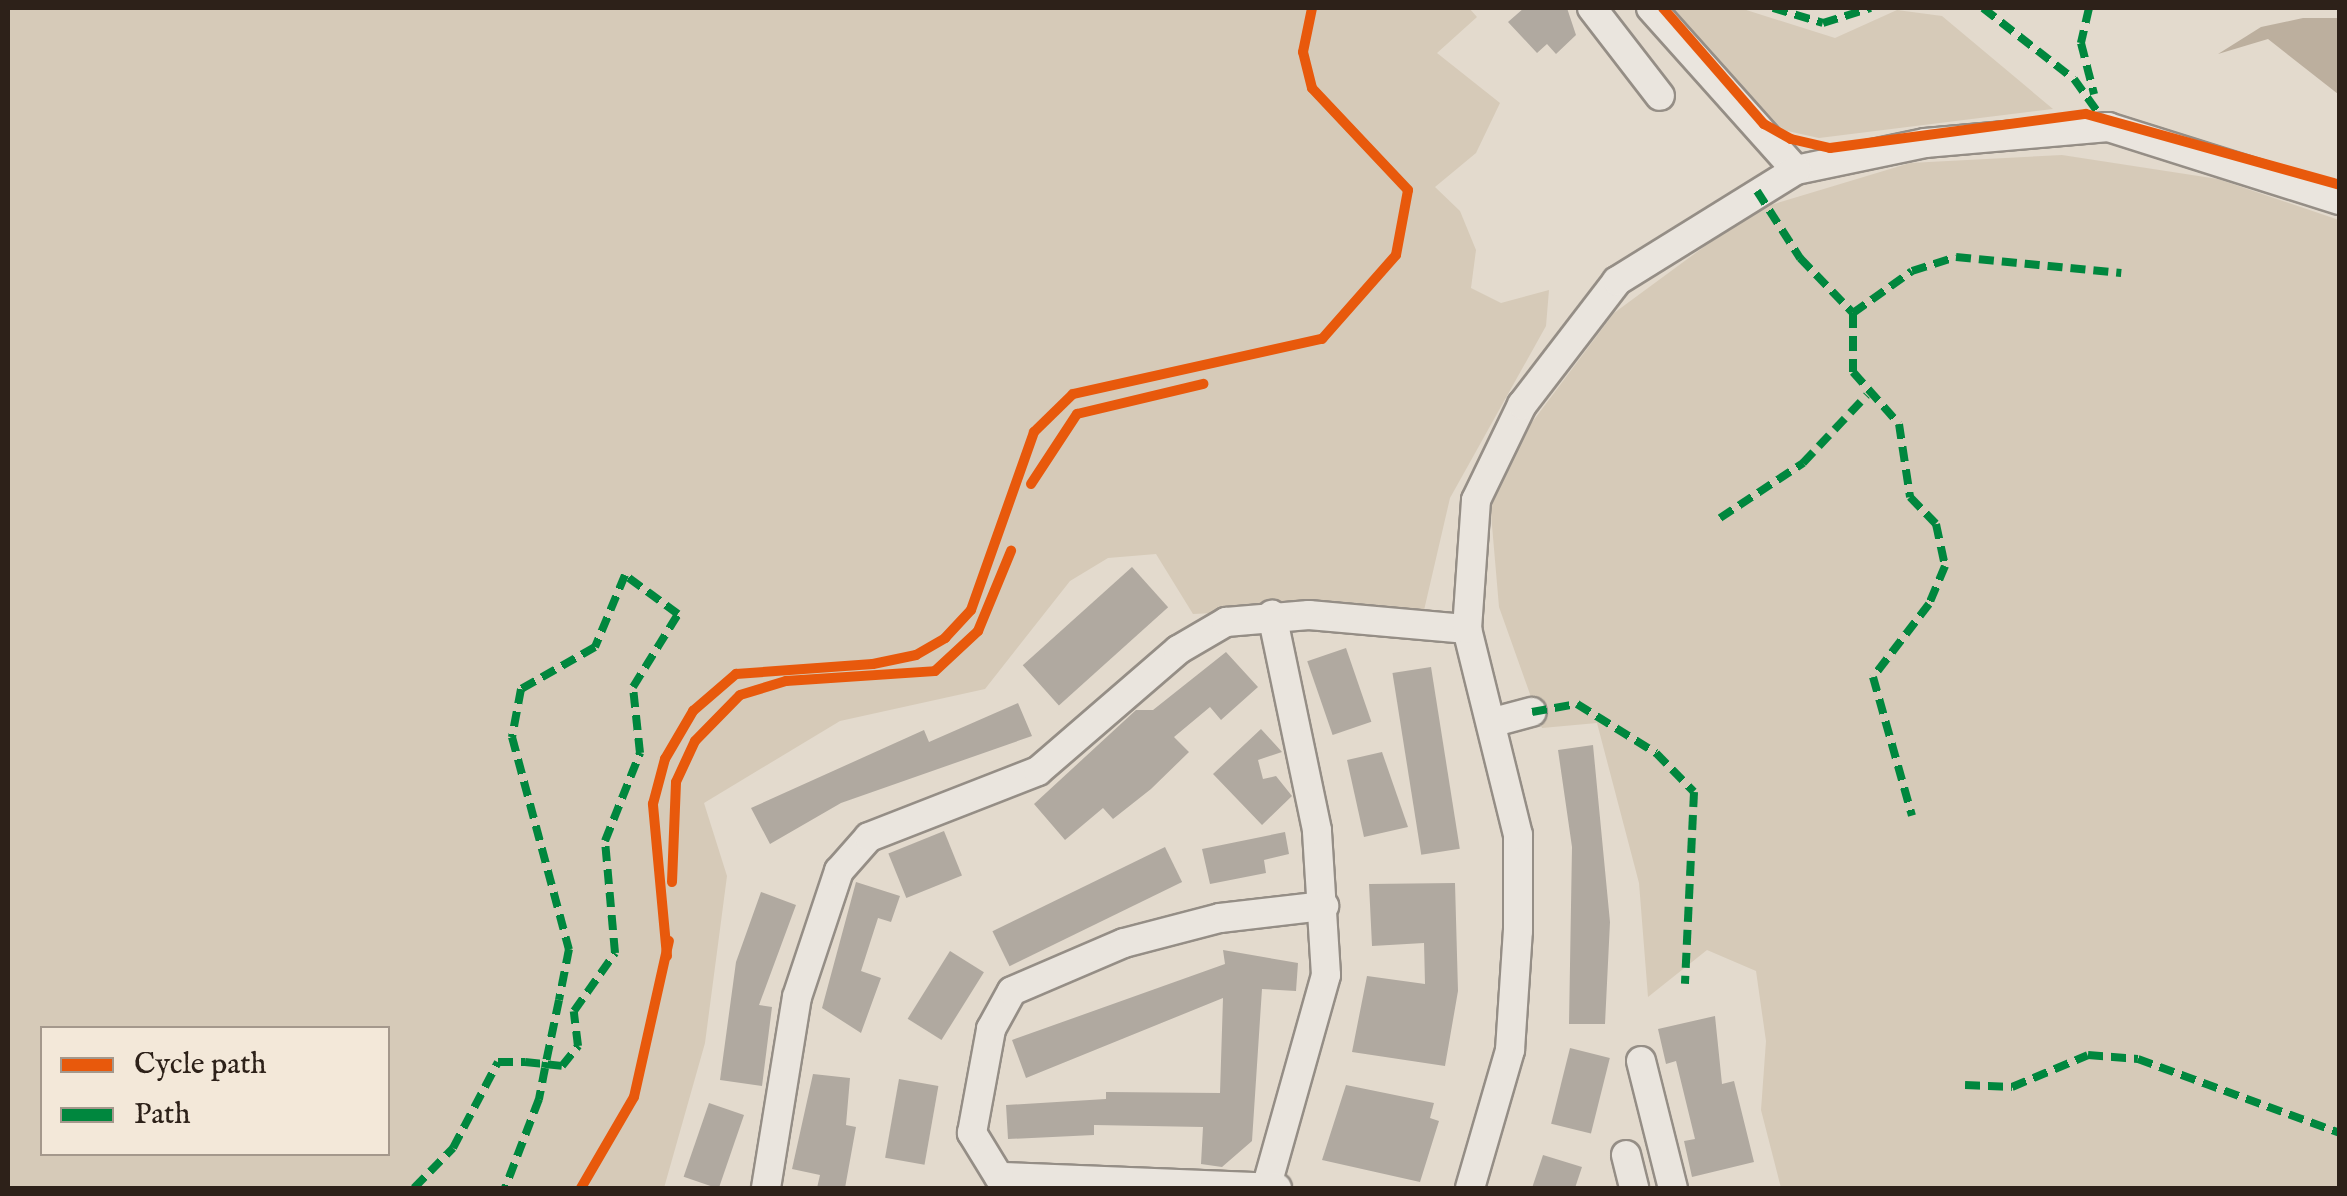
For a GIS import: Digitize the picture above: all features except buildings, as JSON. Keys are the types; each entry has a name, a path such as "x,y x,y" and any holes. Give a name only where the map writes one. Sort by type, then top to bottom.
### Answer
{"street":[{"path":"1592,8 1660,96"},
{"path":"1651,8 1796,170"},
{"path":"1470,1188 1510,1050 1518,931 1518,835 1494,722 1467,629 1476,500 1554,356 1617,281 1661,248 1796,170 1925,143 2108,126 2340,200"},
{"path":"766,1188 797,997 853,852 891,827 1038,772 1204,630 1272,615 1467,629"},
{"path":"1272,615 1318,830 1324,906 1326,975 1313,1045 1272,1187 999,1177 972,1133 991,1030 1012,991 1124,943 1220,918 1324,906"},
{"path":"1494,722 1532,712"},
{"path":"1641,1061 1673,1188"},
{"path":"1626,1155 1634,1188"}],"shaded area":[{"path":"8,8 1469,8 1477,17 1437,53 1500,103 1476,153 1435,187 1460,211 1476,250 1471,288 1501,303 1549,290 1546,326 1450,498 1422,619 1297,609 1193,614 1156,554 1108,558 1070,581 985,689 840,721 704,803 727,876 705,1043 664,1188 8,1188"},
{"path":"1671,8 1740,8 1835,38 1897,10 1942,16 2053,109 1819,138 1783,130"},
{"path":"2303,18 2339,18 2338,94 2268,39 2218,54 2261,27"},
{"path":"2062,155 2218,179 2339,220 2339,1188 1781,1188 1761,1110 1766,1041 1756,971 1707,950 1648,997 1639,883 1597,723 1542,728 1499,607 1490,502 1512,449 1614,313 1754,210 1910,163"}],"marked path":[{"path":"1773,8 1823,23 1871,8"},
{"path":"1983,8 2074,79 2102,118"},
{"path":"2089,8 2081,43 2094,94"},
{"path":"1757,191 1800,258 1853,313 1853,372 1899,424 1910,497 1936,524 1945,566 1929,604 1873,677 1912,816"},
{"path":"1853,313 1912,271 1956,257 2121,273"},
{"path":"1720,518 1803,463 1867,395"},
{"path":"414,1188 453,1148 498,1062 525,1062 562,1066 578,1046 574,1011 615,953 605,841 640,753 633,687 678,614 625,575 595,647 521,689 512,737 569,949 546,1062 545,1068 539,1099 505,1188"},
{"path":"1532,712 1577,704 1656,753 1694,792 1685,984"},
{"path":"1965,1085 2012,1087 2088,1055 2138,1059 2340,1133"}],"cycle path":[{"path":"667,956 653,804 665,759 693,711 736,674 873,664 916,655 945,638 971,610 1034,432 1073,394 1322,339 1396,255 1408,190 1312,88 1303,52 1312,8"},
{"path":"1663,8 1764,124 1791,139 1830,148 2086,114 2340,185"},
{"path":"1031,484 1077,414 1203,384"},
{"path":"672,882 676,782 695,741 740,695 786,681 935,671 978,631 1011,551"},
{"path":"581,1188 634,1097 669,941"}]}
